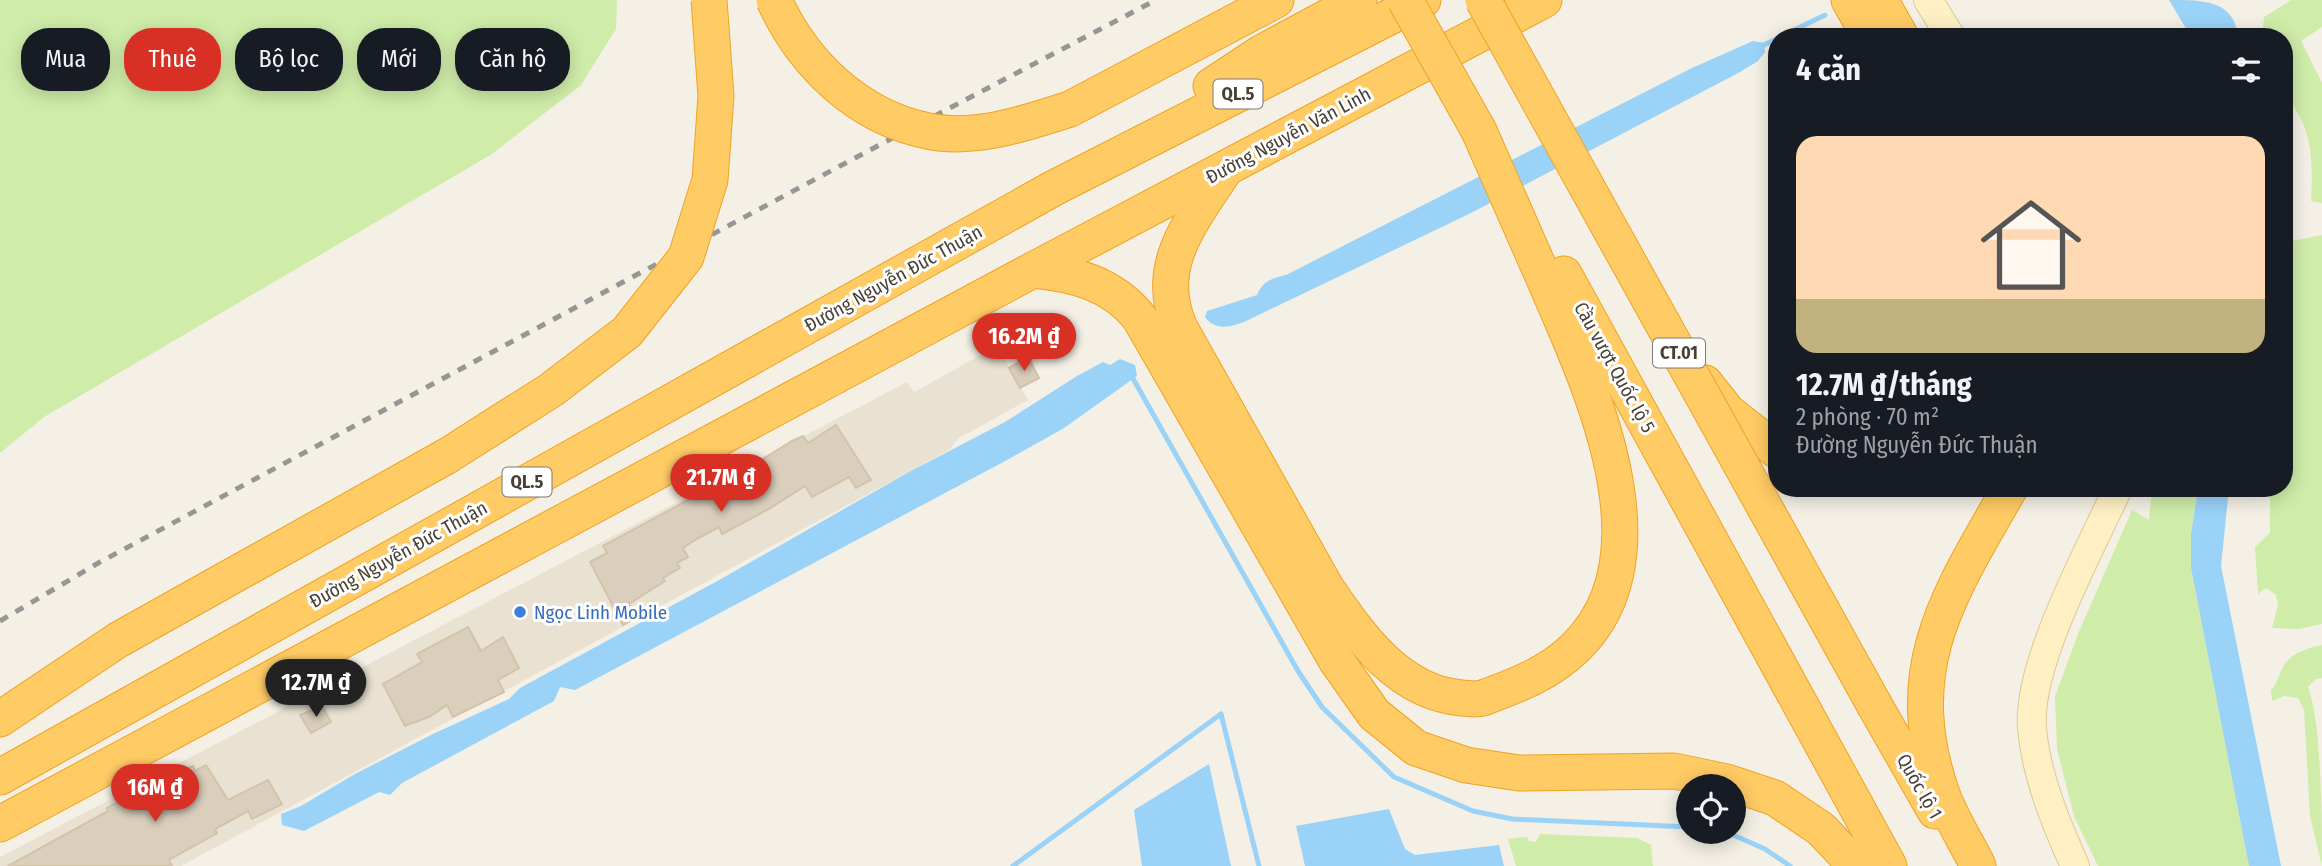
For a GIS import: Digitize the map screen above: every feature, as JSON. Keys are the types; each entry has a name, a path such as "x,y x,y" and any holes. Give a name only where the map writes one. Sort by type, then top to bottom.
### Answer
{"highway":[{"path":"0,719 118,640 447,456 551,390 626,332 686,257 710,180 716,96 709,0"},
{"path":"774,0 786,24 819,69 846,94 878,114 929,132 969,132 1025,123 1070,109 1276,0"},
{"path":"1054,188 1261,53 1359,0"},
{"name":"Cầu vượt Quốc lộ 5","path":"1405,0 1548,246 1889,866"},
{"name":"QL.5","path":"1054,188 1423,0"},
{"name":"CT.01","path":"1483,0 1602,215"},
{"name":"Đường Nguyễn Văn Linh","path":"1033,270 1544,0"},
{"path":"1849,0 1885,23"},
{"path":"1226,168 1184,234 1169,279 1170,300 1180,328 1327,589 1353,628 1386,664 1417,685 1447,697 1480,699 1550,670 1577,646 1602,612 1616,573 1620,525 1612,462 1586,374 1479,131"},
{"name":"Đường Nguyễn Đức Thuận","path":"0,777 1054,188"},
{"path":"1602,215 1703,381 1728,412 1768,444"},
{"name":"Quốc lộ 1","path":"1602,215 1966,866"},
{"path":"1033,270 1077,276 1095,283 1121,298 1139,317 1336,660 1374,714 1416,748 1466,765 1519,773 1674,771 1727,782 1774,798 1821,829 1856,866"},
{"name":"QL.5","path":"0,824 1033,270"},
{"path":"1978,866 1942,795 1929,738 1924,686 1934,635 1959,578 2005,497"}],"main road":[{"path":"1885,23 1919,0"},
{"path":"1928,0 1945,28"},
{"path":"2075,866 2052,812 2038,762 2032,729 2032,704 2036,681 2063,609 2114,497"}],"shaded area":[{"path":"997,346 1028,400 959,438 949,450 181,866 0,866 0,857 907,382 914,392"}],"green space":[{"path":"0,0 617,0 616,29 581,85 492,154 44,417 0,453"},
{"path":"2291,0 2322,0 2322,27 2301,41 2322,83 2322,203 2311,201 2309,144 2306,131 2293,105 2293,28 2263,28 2264,17"},
{"path":"2322,235 2322,624 2299,629 2272,628 2278,605 2276,595 2266,588 2258,594 2255,547 2270,533 2270,497 2293,497 2293,241"},
{"path":"2151,497 2197,497 2191,534 2191,568 2249,866 2098,866 2074,816 2057,749 2055,696 2078,634 2132,510 2149,520"},
{"path":"2322,645 2322,678 2316,679 2308,687 2319,748 2322,866 2310,816 2304,710 2298,698 2284,696 2272,701 2271,691 2288,660 2302,651"},
{"path":"1540,834 1637,838 1651,845 1653,866 1516,866 1508,839 1527,837 1529,841 1536,842"}],"water":[{"path":"2169,0 2215,5 2224,9 2236,28 2186,28"},
{"path":"1753,41 1764,43 1765,52 1758,61 1740,72 1471,213 1244,322 1218,326 1205,317 1207,311 1257,295 1268,281 1286,275 1692,68"},
{"path":"1120,359 1135,365 1137,376 1064,428 1007,460 575,690 560,687 554,701 402,783 390,795 379,792 304,831 282,825 281,814 301,806 355,774 433,734 509,699 520,688 721,579 909,472 1005,422 1077,376 1103,362 1110,365"},
{"path":"2197,497 2228,497 2221,566 2281,866 2249,866 2191,568 2191,534"},
{"path":"1209,764 1231,866 1142,866 1134,810"},
{"path":"1389,809 1405,849 1415,855 1499,845 1504,866 1305,866 1296,826"}],"building":[{"path":"1028,357 1039,378 1020,388 1009,368"},
{"path":"836,425 871,480 856,488 849,477 812,497 805,486 722,534 719,527 695,540 683,548 688,557 677,563 680,568 629,604 636,617 623,625 590,562 607,553 603,546 755,464 792,441 803,436 808,443"},
{"path":"468,627 481,651 503,637 519,668 498,680 504,692 453,717 447,705 429,717 405,726 383,684 422,662 417,654"},
{"path":"322,706 331,722 311,733 300,715"},
{"path":"206,765 228,800 268,780 282,804 252,819 248,811 215,829 217,833 169,860 172,866 8,866 108,811 107,808 152,783 193,766 195,771"}],"waterway":[{"path":"1798,28 1825,15"},
{"path":"1758,48 1768,43"},
{"path":"1131,375 1298,671 1322,707 1394,777 1473,811 1512,819 1676,826"},
{"path":"1013,866 1221,714 1259,866"},
{"path":"1746,841 1765,849 1790,866"}],"railway":[{"path":"0,621 100,562 1156,0"}],"place":[{"name":"Ngọc Linh Mobile","path":"520,612"}]}
